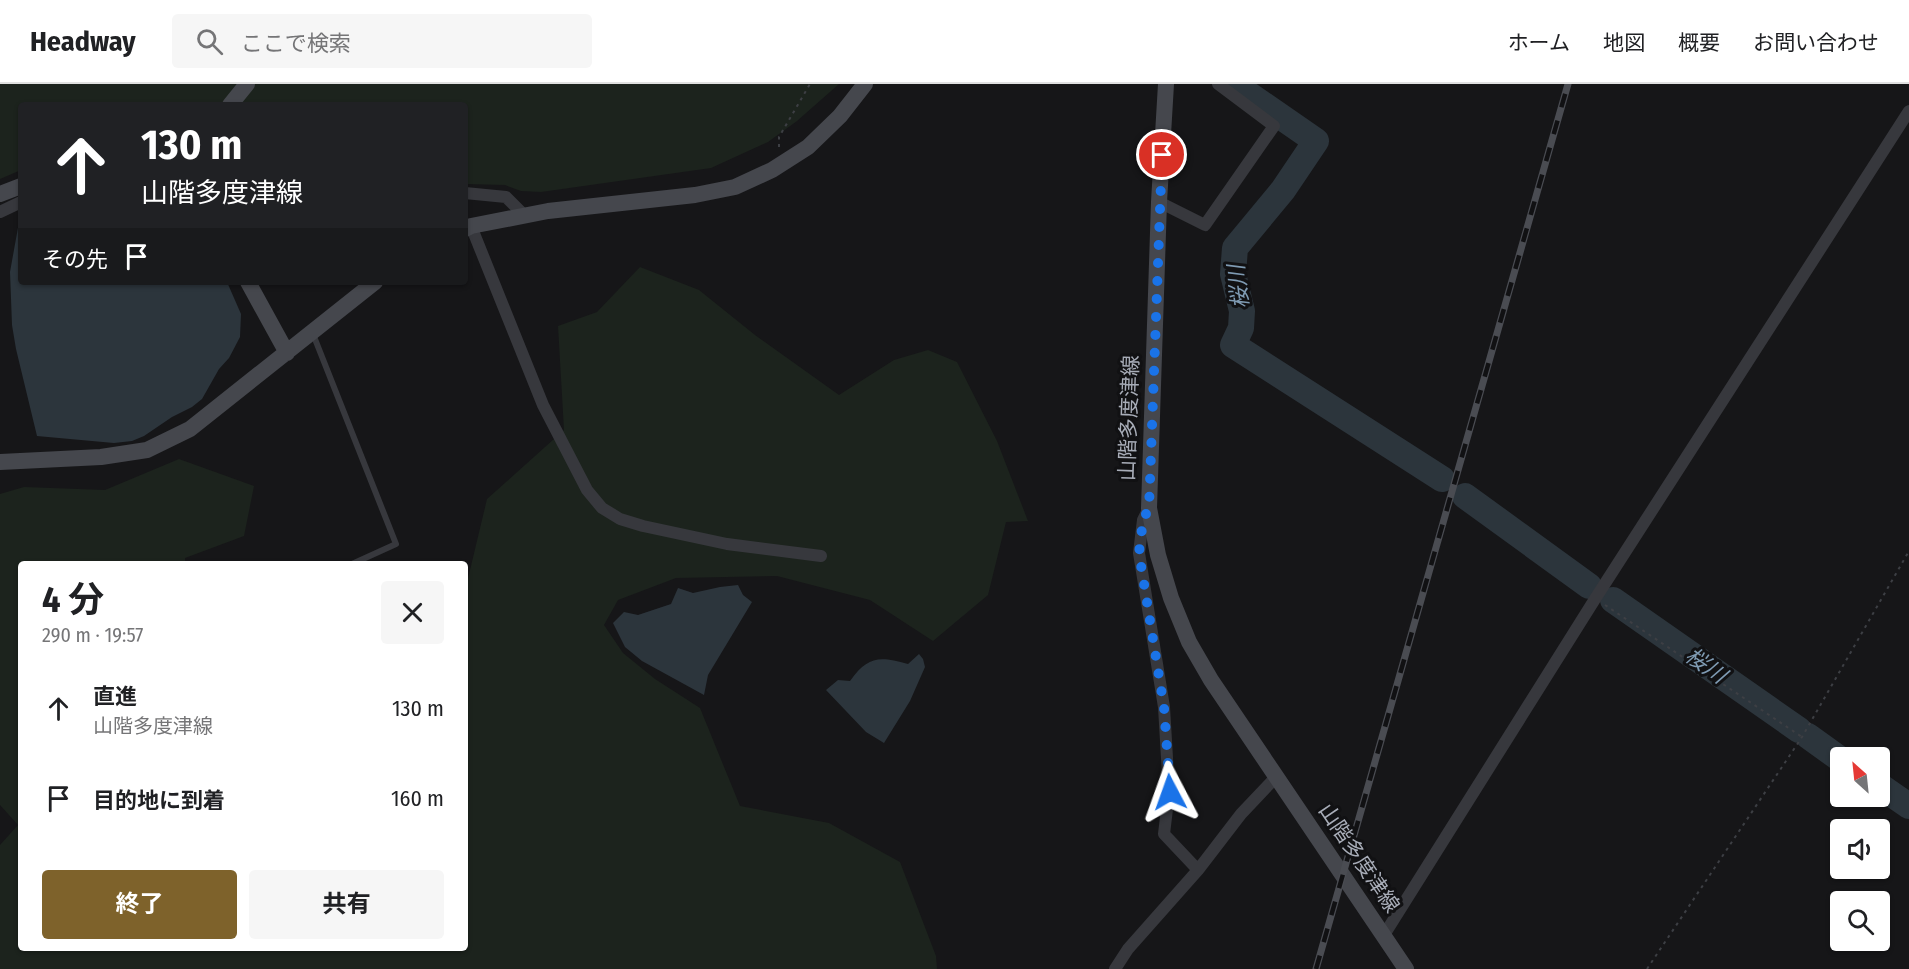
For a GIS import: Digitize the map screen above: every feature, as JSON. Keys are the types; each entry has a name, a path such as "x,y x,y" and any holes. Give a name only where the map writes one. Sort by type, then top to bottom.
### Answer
{"street":[{"path":"232,102 247,84"},
{"path":"821,556 727,544 643,526 620,519 602,508 587,490 543,405 468,228 524,215 695,195 735,187 780,165 808,147 840,116 865,84"},
{"name":"山階多度津線","path":"1166,84 1159,202 1149,508 1158,555 1171,598 1189,642 1211,680 1406,969"},
{"path":"1159,202 1205,225 1274,126 1218,84"},
{"path":"1384,935 1595,599 1909,111"},
{"path":"0,194 18,187"},
{"path":"468,193 506,197 524,215"},
{"path":"0,212 18,203"},
{"path":"250,285 287,353"},
{"path":"0,462 100,457 147,450 190,429 371,285"},
{"path":"1149,508 1143,520 1139,553 1164,707 1170,792 1164,834 1198,870"},
{"path":"1115,969 1128,949 1198,870 1241,814 1277,776"}],"lane":[{"path":"313,333 396,544 359,561"}],"path":[{"path":"780,165 778,136 810,84"},
{"path":"1647,969 1802,737 1909,551"},
{"path":"1595,599 1802,737"}],"shaded area":[{"path":"0,84 839,84 797,121 768,142 711,168 541,192 521,191 505,185 468,184 468,102 18,102 18,171 0,179"},
{"path":"18,228 18,285 228,285 241,314 240,337 202,399 144,436 132,441 114,443 37,436 12,325 10,272"},
{"path":"640,267 699,290 755,335 839,395 894,360 928,350 957,362 997,441 1028,521 1006,522 988,595 933,641 870,600 777,576 676,578 618,600 604,625 623,653 655,679 700,708 740,806 829,823 900,862 936,956 937,969 0,969 0,845 18,825 18,951 468,951 468,578 487,499 564,430 558,326 597,312"},
{"path":"179,459 254,486 244,536 185,558 185,561 18,561 18,825 0,805 0,494 24,487 105,490"},
{"path":"738,585 743,595 752,602 708,675 704,695 642,661 625,647 613,623 624,612 638,615 671,604 678,588 693,593"},
{"path":"919,654 925,667 910,701 884,743 866,732 826,690 838,680 850,681 863,667 875,660 882,659 908,664"}],"waterway":[{"name":"桜川","path":"1239,84 1238,87 1316,141 1283,190 1235,248 1233,274 1242,311 1241,328 1233,345 1442,479"},
{"name":"桜川","path":"1465,496 1589,586"},
{"name":"桜川","path":"1613,600 1799,730"},
{"name":"桜川","path":"1808,736 1830,752"},
{"name":"桜川","path":"1890,793 1909,806"}],"railway":[{"path":"1316,969 1568,84"}],"route":[{"path":"1162,155 1149,508 1143,520 1139,553 1164,707 1170,792"}]}
